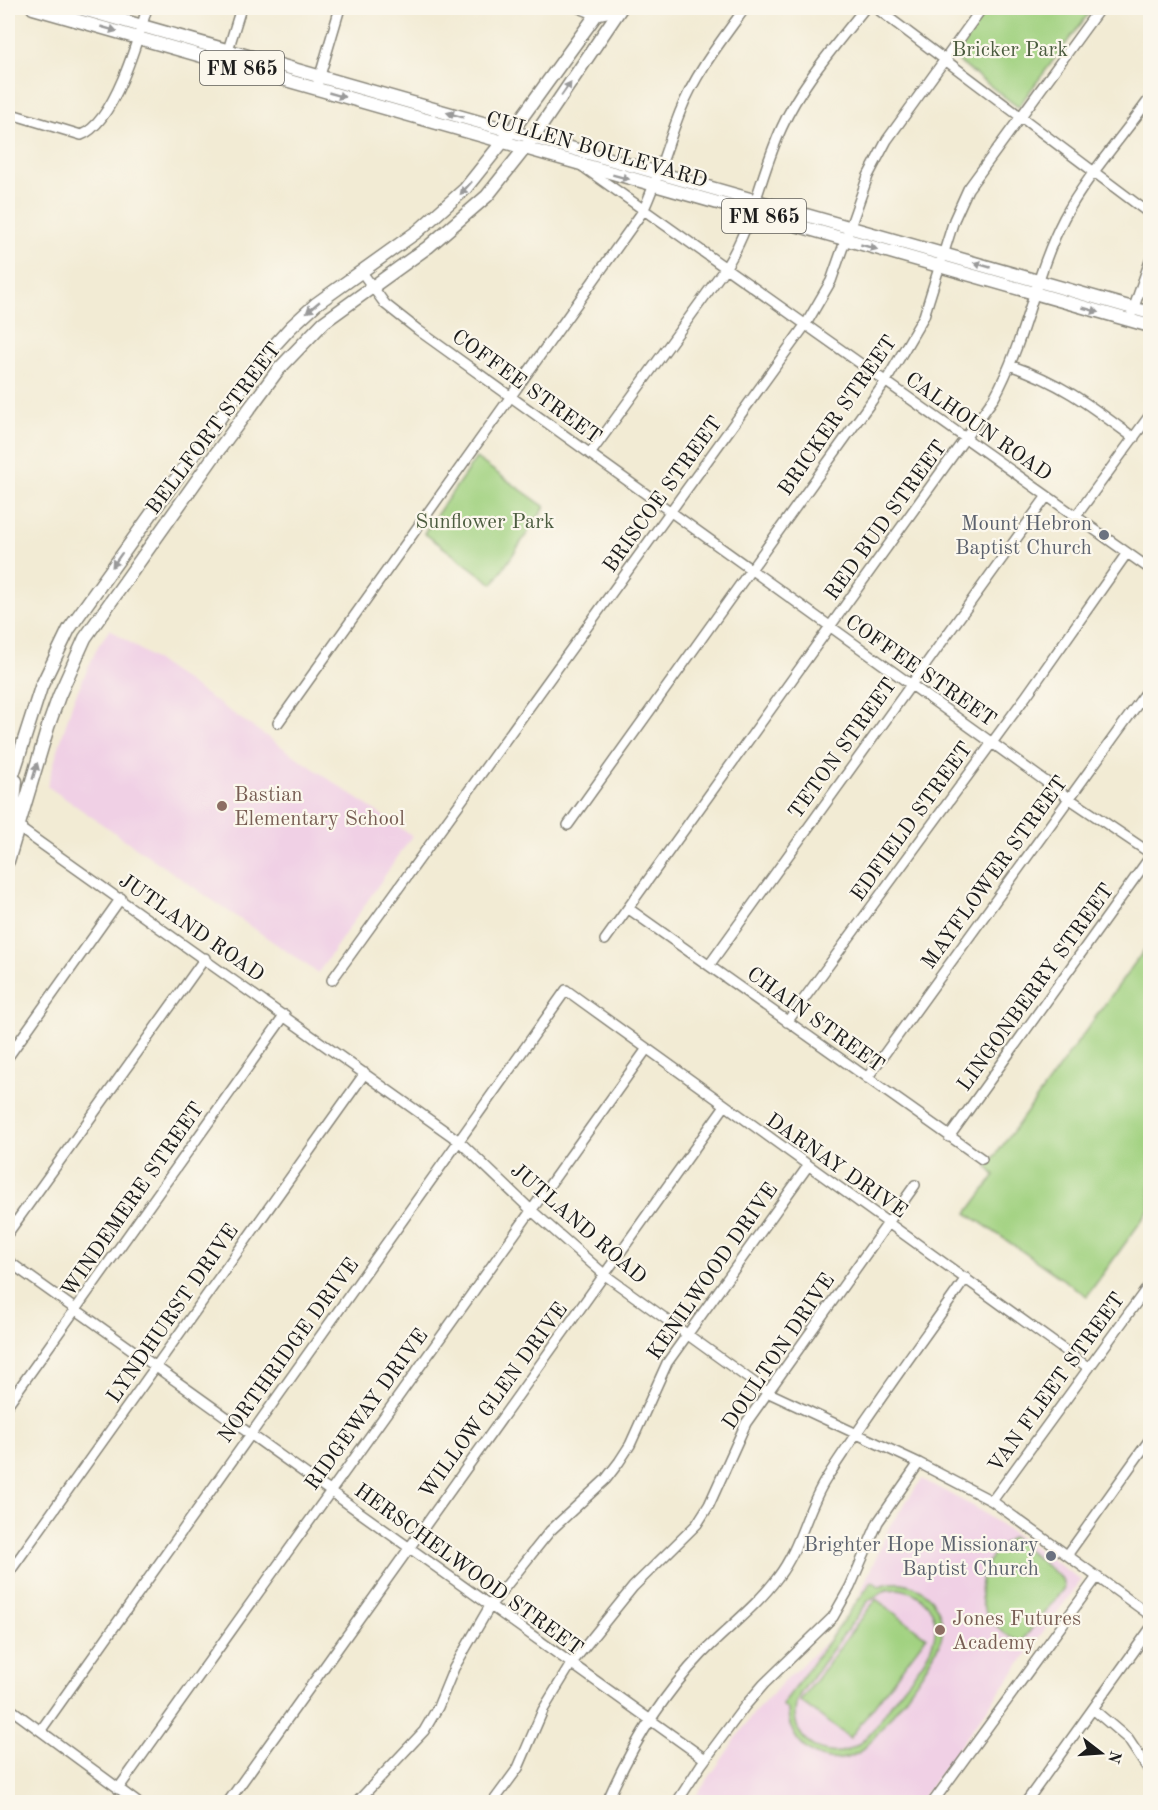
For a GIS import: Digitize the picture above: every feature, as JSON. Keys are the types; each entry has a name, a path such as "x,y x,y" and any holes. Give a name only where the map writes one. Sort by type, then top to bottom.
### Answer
{"main road":[{"name":"CULLEN BOULEVARD","path":"33,8 53,10 140,32 317,83 524,150 655,186 851,227 1039,281 1132,314 1150,326"},
{"name":"CULLEN BOULEVARD","path":"79,8 140,32"},
{"name":"BELLFORT STREET","path":"8,861 48,727 85,638 212,459 278,369 324,322 429,247 487,196 533,138 621,9"},
{"name":"BELLFORT STREET","path":"8,790 47,675 69,629 262,359 316,304 418,231 465,189 512,131 599,11"},
{"name":"CULLEN BOULEVARD","path":"317,83 512,131 659,173 847,240 1035,294 1132,314 1150,313"},
{"path":"418,231 429,247"},
{"path":"262,359 278,369"},
{"path":"197,449 212,459"},
{"path":"133,537 148,549"},
{"path":"69,629 85,638"},
{"path":"30,722 48,727"},
{"path":"18,762 13,813 20,827"}],"street":[{"path":"8,113 81,135 88,132 112,100 129,67 147,8"},
{"path":"226,57 241,8"},
{"path":"317,83 340,8"},
{"path":"579,8 599,11 621,9"},
{"path":"278,723 643,211 655,186 680,111 704,64 745,8"},
{"path":"590,454 726,267 742,240 782,127 807,83 865,8"},
{"path":"876,8 1150,214"},
{"name":"BRISCOE STREET","path":"332,980 806,324 831,282 868,176 887,140 982,8"},
{"name":"BRICKER STREET","path":"568,825 886,381 924,316 943,254 968,189 1100,8"},
{"name":"RED BUD STREET","path":"605,940 994,398 1012,366 1039,281 1065,216 1150,98"},
{"name":"CALHOUN ROAD","path":"582,166 1150,569"},
{"path":"1132,314 1150,261"},
{"name":"COFFEE STREET","path":"361,271 385,304 408,323 1150,855"},
{"path":"1012,366 1042,376 1069,390 1134,438"},
{"path":"1076,516 1150,415"},
{"name":"TETON STREET","path":"710,964 1047,496"},
{"name":"EDFIELD STREET","path":"787,1022 990,742 1027,695 1126,553"},
{"name":"MAYFLOWER STREET","path":"867,1078 1150,687"},
{"name":"JUTLAND ROAD","path":"8,820 121,898 459,1141 531,1210 605,1275 766,1392 856,1436 920,1463 992,1501 1150,1615"},
{"name":"LINGONBERRY STREET","path":"950,1137 1150,855"},
{"path":"8,1057 121,898"},
{"name":"CHAIN STREET","path":"629,909 710,964 787,1022 982,1159"},
{"path":"8,1233 205,958"},
{"name":"DARNAY DRIVE","path":"566,990 724,1107 1089,1368"},
{"name":"NORTHRIDGE DRIVE","path":"41,1730 566,990"},
{"name":"WINDEMERE STREET","path":"8,1404 285,1015"},
{"name":"RIDGEWAY DRIVE","path":"118,1789 646,1050"},
{"name":"LYNDHURST DRIVE","path":"8,1574 365,1073"},
{"name":"WILLOW GLEN DRIVE","path":"228,1803 724,1107"},
{"name":"KENILWOOD DRIVE","path":"357,1803 424,1731 438,1707 454,1668 490,1606 549,1531 606,1479 619,1462 630,1445 667,1363 808,1166"},
{"name":"DOULTON DRIVE","path":"493,1803 518,1768 543,1710 572,1664 633,1587 697,1524 709,1505 746,1423 915,1185"},
{"name":"HERSCHELWOOD STREET","path":"8,1261 705,1759"},
{"path":"607,1803 623,1765 650,1720 700,1656 766,1593 780,1575 796,1547 824,1481 966,1278"},
{"name":"VAN FLEET STREET","path":"992,1501 1150,1284"},
{"path":"1068,1554 1150,1439"},
{"path":"677,1803 705,1759 764,1684 833,1617 850,1587 878,1522 920,1463"},
{"path":"933,1803 1097,1577"},
{"path":"1030,1801 1150,1629"},
{"path":"8,1707 137,1803"},
{"path":"1094,1710 1128,1739 1150,1772"}],"shaded area":[{"name":"Bastian Elementary School","path":"110,629 412,836 318,973 47,786 73,701 98,646"},
{"name":"Jones Futures Academy","path":"922,1479 978,1509 1081,1580 919,1802 692,1802 753,1714 825,1643 845,1617 858,1598 890,1525"}],"green space":[{"name":"Bricker Park","path":"988,8 1093,8 1018,107 951,56"},
{"name":"Sunflower Park","path":"476,458 545,507 493,584 424,533"},
{"path":"1150,942 1150,1209 1087,1296 967,1213 995,1175 987,1167"},
{"path":"1012,1537 1062,1579 1064,1588 1021,1642 1004,1633 992,1621 984,1607 980,1593 987,1563 997,1549"},
{"path":"872,1581 879,1586 891,1583 910,1585 921,1590 934,1602 942,1623 942,1635 938,1645 919,1678 891,1716 858,1753 846,1758 833,1759 811,1752 794,1735 788,1710 782,1705","holes":["899,1589 913,1593 924,1601 935,1620 932,1645 926,1657 875,1727 858,1744 839,1752 826,1751 813,1746 803,1737 796,1721 795,1710 800,1694 869,1600 886,1590"]},
{"path":"876,1599 926,1637 850,1738 800,1701"}],"place":[{"name":"Mount Hebron Baptist Church","path":"1104,535"},
{"name":"Bastian Elementary School","path":"222,806"},
{"name":"Brighter Hope Missionary Baptist Church","path":"1051,1556"},
{"name":"Jones Futures Academy","path":"940,1630"}]}
